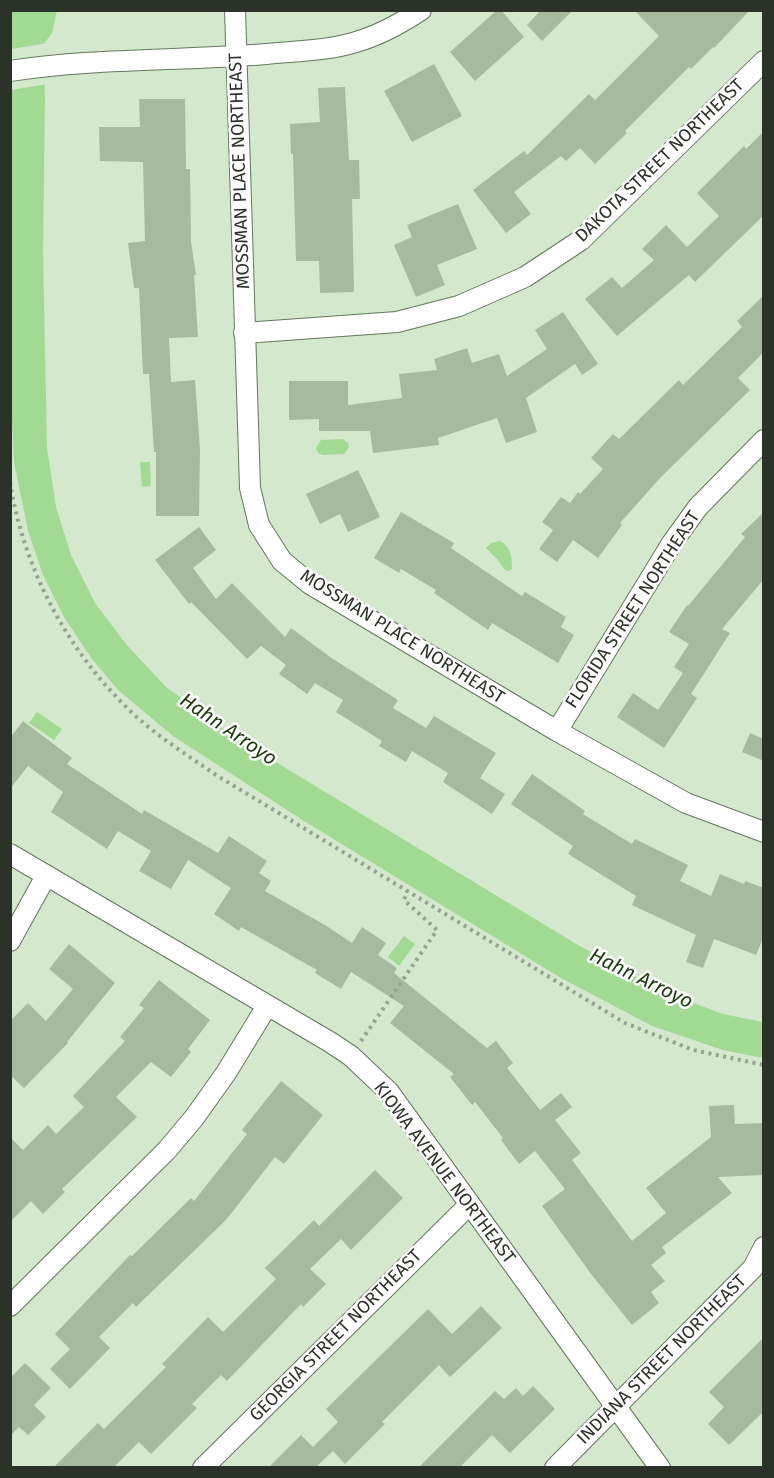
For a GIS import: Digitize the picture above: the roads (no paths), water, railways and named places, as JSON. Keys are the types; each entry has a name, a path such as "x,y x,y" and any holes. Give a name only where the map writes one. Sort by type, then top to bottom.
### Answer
{"street":[{"name":"MOSSMAN PLACE NORTHEAST","path":"235,10 250,488 259,525 282,561 310,584 557,731 686,803 764,832"},
{"path":"10,71 57,64 237,56 331,48 391,30 422,10"},
{"name":"DAKOTA STREET NORTHEAST","path":"244,333 398,322 459,306 525,277 581,240 764,61"},
{"name":"FLORIDA STREET NORTHEAST","path":"557,731 672,543 698,507 764,440"},
{"name":"KIOWA AVENUE NORTHEAST","path":"10,854 351,1056 389,1092 660,1467"},
{"path":"10,941 46,876"},
{"path":"10,1306 167,1150 194,1118 226,1073 267,1006"},
{"name":"GEORGIA STREET NORTHEAST","path":"203,1467 470,1204"},
{"name":"INDIANA STREET NORTHEAST","path":"555,1467 753,1268 764,1247"}],"water label":[{"name":"Hahn Arroyo","path":"228,730"},
{"name":"Hahn Arroyo","path":"641,979"}]}
